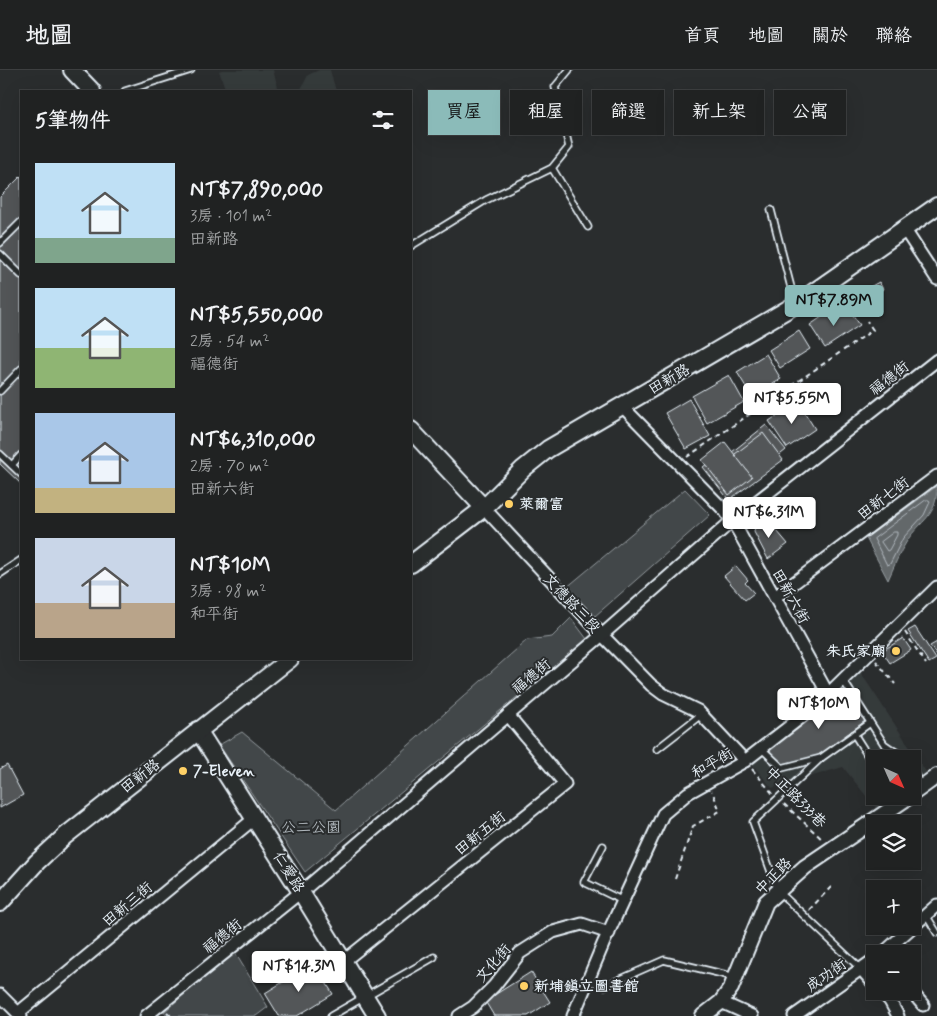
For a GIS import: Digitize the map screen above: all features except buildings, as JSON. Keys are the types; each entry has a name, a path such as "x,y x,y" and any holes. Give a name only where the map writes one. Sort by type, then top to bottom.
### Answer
{"main road":[{"path":"72,70 91,90"},
{"name":"田新路","path":"412,563 484,508 523,469 548,449 795,305 937,206"},
{"name":"文德路三段","path":"412,431 484,508"},
{"name":"田新路","path":"0,903 37,862 66,836 289,660"},
{"name":"仁愛路","path":"198,730 255,818 377,1016"}],"street":[{"path":"905,230 937,279"},
{"name":"福德街","path":"146,1016 301,892 602,635 732,521 937,360"},
{"name":"田新六街","path":"622,406 725,511 828,694"},
{"name":"田新七街","path":"775,598 937,476"},
{"name":"文德路三段","path":"484,508 651,685 663,694 689,705 702,714 745,761"},
{"name":"和平街","path":"573,1016 663,814 688,793 745,761 762,749 817,705 937,587"},
{"name":"田新五街","path":"344,961 565,784 508,715"},
{"name":"中正路","path":"921,788 937,776"},
{"name":"中正路","path":"703,1016 721,1002 731,988 766,902 805,867 889,805"},
{"name":"田新三街","path":"19,1015 255,818"},
{"path":"892,945 937,905"},
{"name":"文化街","path":"460,1016 473,1007 494,986 520,953 553,932 582,924 609,933"},
{"name":"成功街","path":"794,1016 866,965"},
{"path":"861,969 866,975"},
{"path":"0,996 19,1015"},
{"path":"889,1000 898,1016"},
{"path":"919,1000 923,1004"},
{"path":"721,1002 752,1016"}],"lane":[{"path":"128,90 192,70"},
{"path":"412,245 486,200 552,168 569,147 555,87 568,70"},
{"path":"552,168 588,227"},
{"path":"771,210 795,305"},
{"path":"0,243 20,223"},
{"path":"0,254 20,271"},
{"path":"0,391 20,370"},
{"path":"0,454 20,473"},
{"path":"12,465 20,456"},
{"path":"0,574 20,561"},
{"path":"843,680 884,744 893,750"},
{"path":"657,749 702,714"},
{"path":"861,969 778,891 754,822 777,798 822,758 870,723"},
{"path":"854,734 866,753"},
{"path":"762,749 782,768 822,758"},
{"path":"603,846 584,882 623,901"},
{"path":"926,915 937,934"},
{"path":"331,1016 434,957"},
{"path":"588,981 605,986 664,960 736,978"}],"path":[{"path":"678,463 872,330 867,321"},
{"path":"900,624 926,664"},
{"path":"870,654 895,684"},
{"name":"中正路333巷","path":"745,761 777,798 832,848"},
{"path":"676,879 693,826 720,811 708,782"},
{"path":"804,915 832,886"}],"shaded area":[{"path":"273,70 279,90 226,90 219,71"},
{"path":"319,70 330,70 336,90 300,90 308,75"},
{"path":"859,670 912,750 866,750 866,796 843,767 772,788 751,763"},
{"path":"921,764 928,775 921,781"},
{"path":"873,805 888,805 879,812"}],"green space":[{"path":"685,489 710,515 595,616 566,588"},
{"name":"公二公園","path":"571,618 587,639 305,872 219,745 242,732 336,810 527,640 552,637"},
{"path":"234,951 268,1007 256,1016 167,1016 164,1012"}],"water":[{"path":"937,486 931,512 907,541 888,580 866,538"}],"place":[{"name":"萊爾富","path":"509,504"},
{"name":"朱氏家廟","path":"896,651"},
{"name":"7-Eleven","path":"183,771"},
{"name":"新埔鎮立圖書館","path":"524,986"}]}
